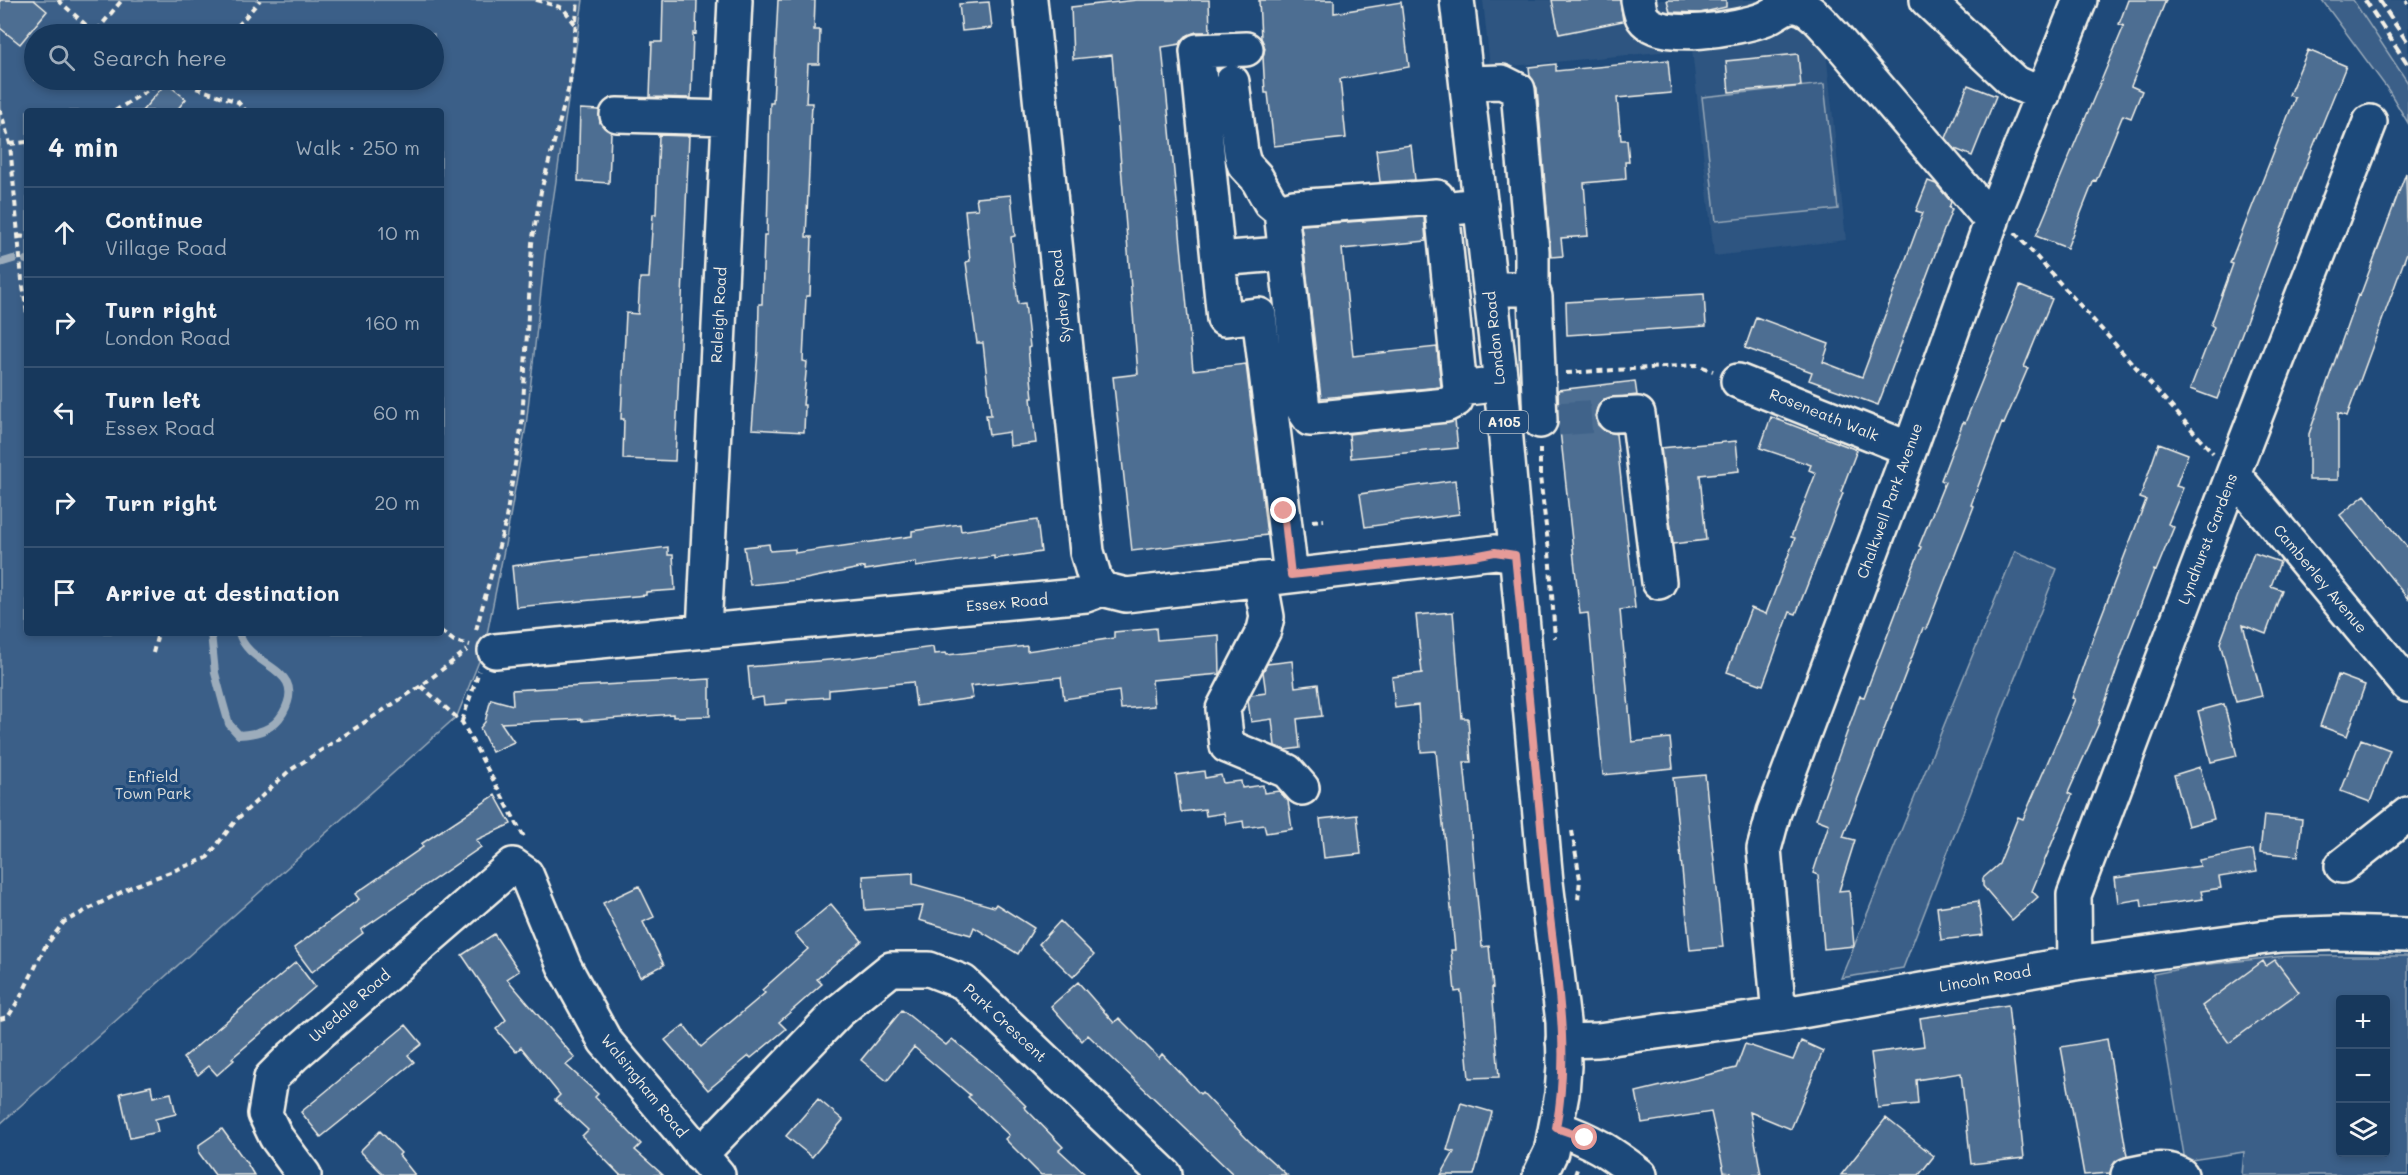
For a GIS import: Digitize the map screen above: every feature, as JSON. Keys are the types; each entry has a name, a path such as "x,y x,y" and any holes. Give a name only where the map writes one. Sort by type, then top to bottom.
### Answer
{"street":[{"name":"Raleigh Road","path":"704,631 735,0"},
{"name":"Sydney Road","path":"1030,0 1087,552 1095,579 1102,589"},
{"name":"London Road","path":"1457,0 1501,384 1515,555 1563,1041 1563,1086 1556,1128 1551,1152 1540,1175"},
{"path":"1638,0 1642,18 1653,26 1675,31 1722,30 1764,19 1790,6 1809,10 1993,216"},
{"path":"1927,0 2014,82 2043,95"},
{"name":"Chalkwell Park Avenue","path":"1779,1015 1764,849 1774,812 1911,449 1993,216 2080,0"},
{"path":"1246,49 1197,51 1224,319 1259,315 1286,576"},
{"path":"1232,82 1244,164 1256,177 1270,202 1281,211 1303,409 1310,419 1446,405 1456,399 1460,389 1442,208 1437,197 1294,207 1281,211"},
{"path":"1467,83 1502,82 1518,90 1532,251 1532,290 1535,297 1538,375 1549,420 1503,422"},
{"path":"617,115 729,118"},
{"name":"Lyndhurst Gardens","path":"2075,963 2074,895 2233,474 2370,122"},
{"path":"1442,208 1481,205"},
{"path":"1218,259 1267,255"},
{"path":"1490,290 1532,290"},
{"name":"Roseneath Walk","path":"1738,381 1911,449"},
{"path":"1460,389 1501,384"},
{"path":"1614,416 1638,414 1659,582"},
{"path":"1295,465 1286,576 1267,617 1264,630 1223,709 1227,746 1287,771 1302,788"},
{"name":"Camberley Avenue","path":"2233,474 2408,684"},
{"name":"Essex Road","path":"481,644 704,631 1086,595 1102,589 1113,594 1126,595 1495,552 1515,555"},
{"path":"2343,866 2408,814"},
{"name":"Walsingham Road","path":"513,865 526,874 565,968 605,1041 709,1165"},
{"name":"Uvedale Road","path":"304,1175 276,1137 265,1113 272,1078 293,1056 513,865"},
{"name":"Lincoln Road","path":"1563,1041 1599,1040 1779,1015 2075,963 2281,935 2408,934"},
{"name":"Park Crescent","path":"709,1165 846,1005 891,969 929,969 963,982 1165,1175"},
{"path":"1556,1128 1585,1138 1612,1153 1640,1175"},
{"path":"2128,1175 2155,1169 2170,1170 2181,1175"}],"path":[{"path":"58,0 85,24"},
{"path":"102,24 122,0"},
{"path":"240,24 260,0"},
{"path":"536,0 563,8 576,25"},
{"path":"0,1018 8,1017 45,947 64,922 131,887 207,858 236,820 289,771 421,686 481,644 522,423 532,243 541,191 570,83 578,0"},
{"path":"120,108 148,90"},
{"path":"202,90 238,102 243,108"},
{"path":"0,109 10,144 24,292"},
{"path":"10,144 24,142"},
{"path":"1993,216 2233,474"},
{"path":"18,236 24,237"},
{"path":"1538,375 1697,365 1738,381"},
{"path":"1549,420 1540,477 1549,551"},
{"path":"153,653 158,636"},
{"path":"462,722 466,704 483,663 492,661 481,644"},
{"path":"421,686 462,722 524,837 513,865"},
{"path":"1578,861 1580,891"}],"shaded area":[{"path":"1483,0 1811,0 1822,14 1846,240 1714,256 1692,49 1490,68"},
{"path":"2353,0 2408,0 2408,83 2395,62"}],"green space":[{"name":"Enfield Town Park","path":"0,0 583,0 545,255 526,426 506,540 484,649 457,716 0,1124"},
{"path":"2322,0 2353,0 2408,83 2408,123 2389,91"},
{"path":"1824,84 1838,209 1716,221 1702,97"},
{"path":"2015,551 2057,569 1903,968 1841,978"},
{"path":"2286,956 2408,956 2408,1175 2242,1175 2244,1152 2185,1161 2153,974 2201,965"}],"building":[{"path":"0,0 34,0 47,11 36,24 24,24 24,39 20,44 0,28"},
{"path":"663,0 697,0 696,34 693,33 691,98 650,97 652,42 662,42"},
{"path":"778,0 815,0 814,30 820,30 819,64 808,64 806,103 812,103 806,237 812,237 810,296 806,296 803,361 807,362 803,405 805,405 804,432 752,429 759,304 762,304 764,235 767,235 770,103 773,103"},
{"path":"1137,0 1209,0 1210,32 1196,32 1186,36 1180,44 1162,47 1193,370 1246,364 1267,535 1132,551 1113,377 1138,374 1112,55 1073,59 1071,7"},
{"path":"1259,0 1334,0 1334,13 1401,2 1409,67 1340,79 1346,138 1274,146 1268,93 1265,93 1263,57 1265,48 1261,38"},
{"path":"1552,0 1620,0 1623,21 1559,34"},
{"path":"1667,0 1726,0 1726,7 1700,13 1670,12"},
{"path":"2128,0 2166,0 2131,86 2142,91 2131,118 2123,115 2067,248 2036,236 2124,26 2119,24"},
{"path":"989,2 992,28 962,31 959,4"},
{"path":"2308,50 2346,66 2302,174 2217,399 2190,389 2214,327 2211,325 2233,264 2230,263 2295,98 2289,95"},
{"path":"1798,54 1801,86 1729,92 1726,61"},
{"path":"1668,60 1671,93 1617,98 1621,140 1627,140 1629,162 1625,162 1626,179 1584,183 1588,236 1561,238 1563,256 1551,257 1537,88 1530,76 1529,67 1556,64 1556,71"},
{"path":"1968,85 1996,96 1972,156 1955,149 1946,138"},
{"path":"160,90 175,90 186,99 178,108 145,108"},
{"path":"580,109 600,110 600,123 611,132 609,183 578,181"},
{"path":"659,135 689,136 675,461 623,459 624,419 621,419 626,313 638,314 640,278 649,278 653,214 656,214"},
{"path":"1411,145 1415,180 1380,182 1376,150"},
{"path":"2406,173 2408,250 2347,416 2338,413 2338,480 2309,480 2309,434 2358,295 2360,296"},
{"path":"1928,181 1936,184 1951,202 1949,208 1952,209 1878,405 1809,380 1812,372 1745,348 1756,317 1829,344 1823,362 1862,377 1923,213 1916,211"},
{"path":"1011,195 1015,236 1011,237 1018,304 1025,303 1036,443 1010,446 1009,432 989,435 986,415 991,415 983,343 977,343 966,262 970,261 965,210 978,209 976,198"},
{"path":"1424,217 1426,241 1342,249 1353,356 1437,347 1441,387 1321,398 1301,225"},
{"path":"2020,286 2052,299 2024,367 2028,368 2004,424 2002,423 1971,505 1974,506 1926,629 1923,628 1843,837 1855,840 1839,891 1849,890 1854,946 1824,949 1818,875 1813,873 1829,824 1816,819 1860,696 1864,697 1921,547 1919,546 1945,482 1941,480 1963,422 1965,423"},
{"path":"1704,294 1706,326 1567,335 1566,302"},
{"path":"1635,381 1637,395 1604,399 1598,406 1595,416 1598,425 1605,431 1616,434 1635,608 1620,610 1632,742 1670,738 1673,768 1603,775 1588,613 1580,614 1559,421 1558,390"},
{"path":"1771,417 1857,450 1841,492 1843,493 1796,614 1790,612 1763,685 1727,672 1751,608 1766,614 1795,538 1791,537 1816,473 1809,470 1811,465 1760,448"},
{"path":"1455,421 1458,448 1351,458 1349,434"},
{"path":"1736,441 1739,471 1700,475 1706,540 1673,544 1661,448"},
{"path":"2159,443 2188,454 2176,486 2183,488 2168,524 2174,527 2156,571 2154,570 2127,640 2099,723 2068,793 2072,795 2032,891 2038,897 2012,920 1983,886 1983,878 1999,864 2018,817 2023,819 2075,699 2072,698 2092,640 2146,500 2140,498"},
{"path":"1455,480 1459,514 1365,527 1360,494"},
{"path":"2365,495 2408,548 2408,599 2340,515"},
{"path":"1037,520 1041,552 916,567 916,562 865,570 865,567 806,579 750,585 744,547 769,544 770,551 795,549 795,553 912,536 912,531 960,524 961,531"},
{"path":"668,547 668,555 673,555 675,590 646,592 646,595 516,607 512,566"},
{"path":"2254,553 2280,562 2271,586 2282,590 2266,634 2243,625 2262,696 2236,702 2220,643"},
{"path":"1453,612 1462,718 1468,718 1471,762 1464,762 1482,947 1489,946 1499,1077 1469,1078 1461,991 1455,992 1451,950 1455,950 1436,751 1421,752 1418,705 1395,708 1392,677 1422,673 1416,615"},
{"path":"1156,628 1157,640 1219,635 1220,674 1152,680 1154,706 1121,709 1119,691 1064,699 1061,677 970,686 973,698 916,706 913,682 829,690 829,697 787,700 787,703 764,705 763,697 751,699 748,667 852,658 933,647 934,654 946,653 947,655 1027,646 1027,651 1114,638 1114,632"},
{"path":"1292,661 1295,687 1318,684 1322,716 1297,719 1300,748 1285,750 1275,746 1272,719 1251,722 1248,701 1251,695 1266,693 1263,672 1267,664"},
{"path":"2338,675 2365,685 2347,736 2320,726"},
{"path":"710,679 710,716 673,717 673,714 582,721 582,719 501,723 514,742 492,752 480,728 485,722 491,699 513,705 512,690"},
{"path":"2224,704 2237,756 2211,762 2198,711"},
{"path":"2361,739 2390,750 2370,802 2341,791"},
{"path":"2200,767 2214,819 2188,826 2174,775"},
{"path":"1204,771 1205,778 1221,775 1223,783 1241,781 1242,788 1263,785 1264,793 1279,791 1288,801 1292,829 1266,833 1264,825 1244,828 1243,821 1226,824 1224,813 1206,816 1205,809 1181,812 1176,775"},
{"path":"1705,775 1723,947 1690,950 1673,778"},
{"path":"495,795 511,824 476,840 481,847 361,930 363,933 312,972 294,948 359,899 355,894 423,847 421,844"},
{"path":"1357,815 1361,854 1324,858 1320,819"},
{"path":"2264,815 2302,819 2298,856 2260,852"},
{"path":"2253,850 2257,871 2219,877 2221,888 2201,891 2203,899 2142,907 2141,899 2118,903 2115,878 2200,866 2199,860"},
{"path":"913,873 913,884 994,907 996,904 1034,928 1018,954 974,927 971,935 919,920 923,906 865,910 863,876"},
{"path":"639,886 654,917 643,922 664,965 640,977 603,903"},
{"path":"1978,901 1983,935 1941,940 1937,907"},
{"path":"831,904 862,941 817,979 822,984 779,1022 786,1029 708,1090 665,1040 684,1025 701,1047 765,993 762,990 808,949 795,934"},
{"path":"1060,921 1094,955 1073,977 1039,944"},
{"path":"494,934 519,971 507,979 575,1058 566,1065 598,1094 595,1097 641,1144 635,1150 663,1175 620,1175 582,1136 588,1130 555,1100 560,1095 521,1047 516,1052 496,1029 506,1020 462,955"},
{"path":"2275,960 2299,992 2229,1043 2202,1006 2263,961 2266,966"},
{"path":"296,962 315,987 232,1058 234,1060 217,1075 209,1066 198,1075 183,1058"},
{"path":"1078,982 1114,1023 1119,1018 1159,1058 1162,1054 1200,1094 1202,1092 1249,1141 1287,1175 1234,1175 1088,1035 1082,1041 1051,1006"},
{"path":"2008,1005 2024,1158 1971,1164 1961,1073 1916,1080 1918,1104 1878,1108 1871,1053 1924,1046 1920,1018"},
{"path":"902,1010 946,1045 952,1039 992,1072 1063,1147 1059,1150 1086,1175 1041,1175 1005,1139 1009,1135 968,1097 970,1095 914,1047 887,1081 861,1060"},
{"path":"406,1025 422,1044 408,1055 414,1062 321,1137 301,1112"},
{"path":"2107,1039 2127,1156 2115,1162 2110,1173 2084,1175 2061,1047"},
{"path":"1801,1041 1823,1051 1791,1129 1750,1112 1761,1175 1732,1175 1724,1172 1711,1112 1642,1123 1636,1092 1736,1068 1745,1044 1793,1060"},
{"path":"151,1086 153,1097 171,1093 176,1114 155,1119 158,1132 130,1138 120,1093"},
{"path":"818,1099 843,1120 812,1157 786,1136"},
{"path":"1461,1103 1492,1112 1474,1175 1441,1175 1454,1152 1447,1150"},
{"path":"1886,1118 1934,1156 1919,1175 1841,1175"},
{"path":"222,1129 254,1175 215,1175 199,1153 199,1145"},
{"path":"380,1131 401,1153 399,1155 415,1175 384,1175 360,1151"}],"waterway":[{"path":"0,263 13,259"},
{"path":"211,636 215,673 223,703 229,724 239,735 252,734 269,727 279,719 289,698 288,686 283,677 254,654 245,645 240,636"}],"tunnel":[{"path":"1558,419 1614,415"}],"railway":[{"path":"2365,0 2408,65"},
{"path":"2379,0 2408,43"}],"route":[{"path":"1284,511 1291,575 1495,552 1515,555 1546,882 1563,1022 1563,1086 1556,1128 1585,1138"}]}
